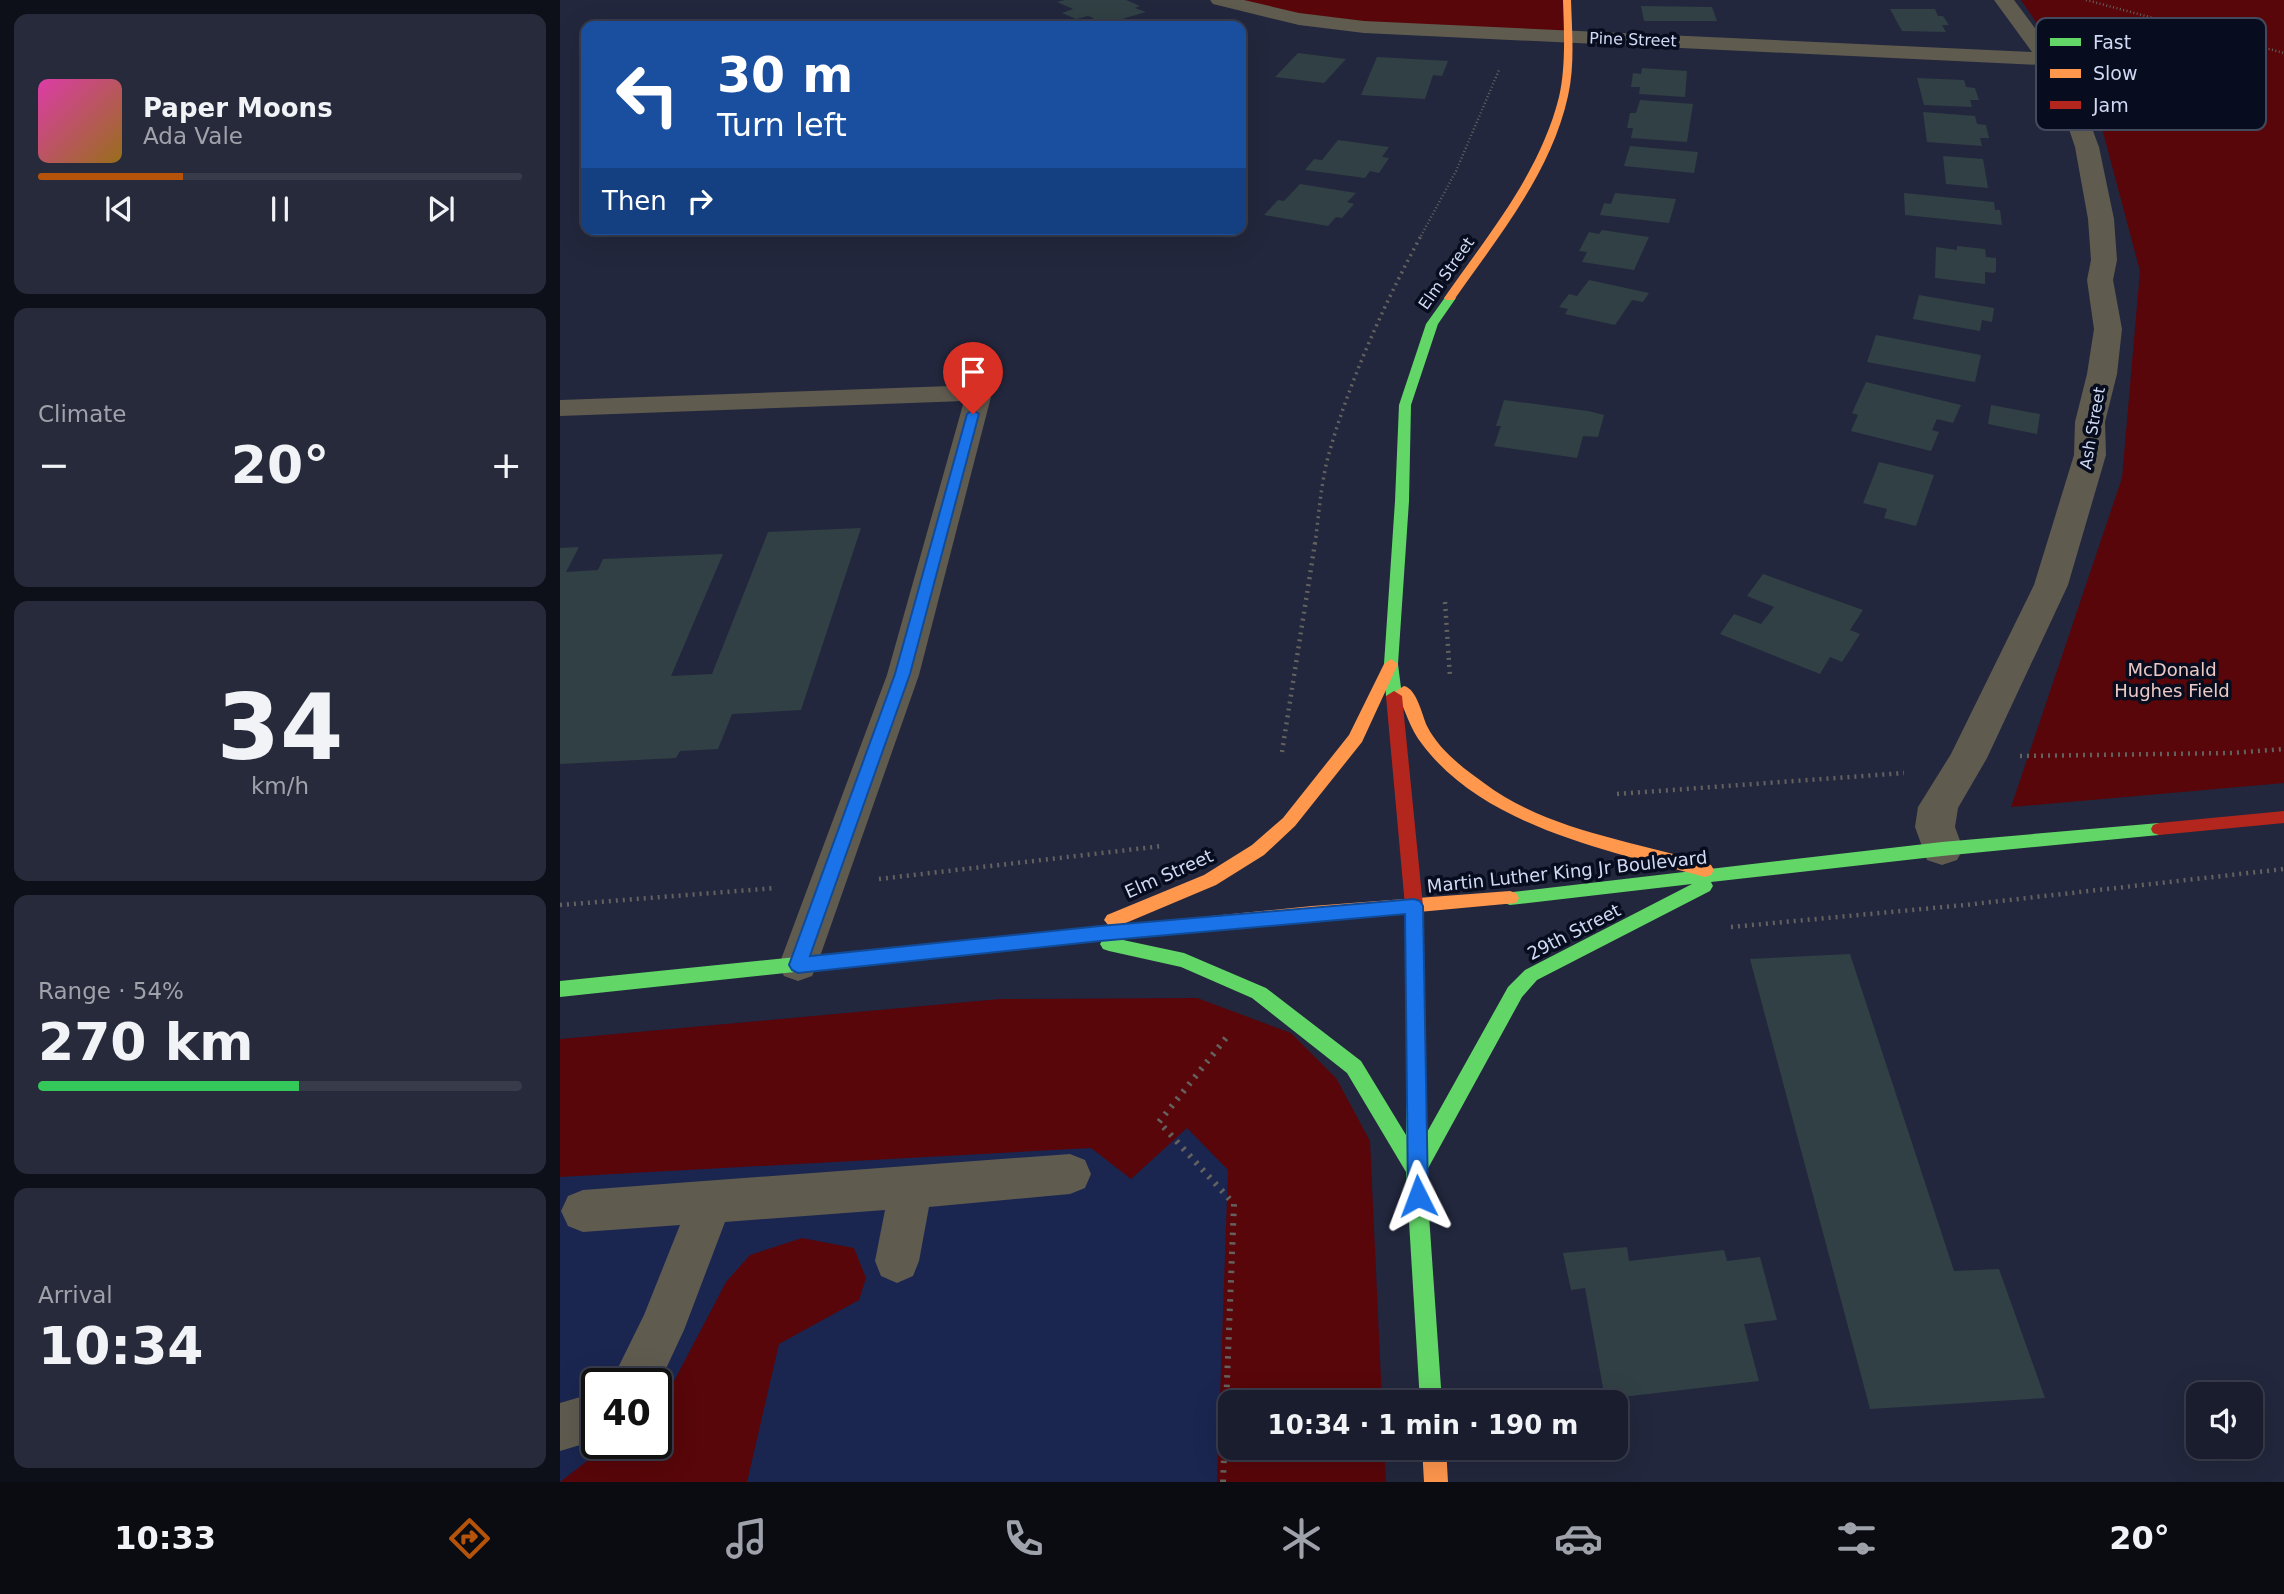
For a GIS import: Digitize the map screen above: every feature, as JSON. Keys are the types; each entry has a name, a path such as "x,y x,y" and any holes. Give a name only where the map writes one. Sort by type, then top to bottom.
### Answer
{"street":[{"name":"Pine Street","path":"1220,0 1331,24 1431,32 2036,56"},
{"name":"Elm Street","path":"1414,906 1391,664 1402,502 1405,405 1432,324 1519,198 1547,145 1563,97 1570,36 1567,0"},
{"name":"Ash Street","path":"2004,0 2036,44"},
{"name":"Ash Street","path":"1942,849 1935,827 1938,807 1968,758 2051,585 2090,455 2090,422 2102,374 2108,329 2100,280 2104,260 2101,219 2087,147 2081,130"},
{"name":"Elm Street","path":"1074,936 1210,880 1258,850 1289,822 1356,738 1391,664"},
{"path":"1391,664 1428,741 1458,773 1495,799 1597,840 1724,876"},
{"name":"Martin Luther King Jr Boulevard","path":"560,989 1074,936 1468,903 1724,876 1942,849 2284,817"},
{"name":"29th Street","path":"1416,1171 1515,992 1531,975 1724,876"},
{"path":"1414,906 1416,1171 1430,1390"},
{"path":"1074,936 1184,960 1259,993 1354,1067 1416,1171"},
{"path":"1435,1460 1436,1482"}],"lane":[{"path":"560,408 979,393 902,674 798,965"},
{"path":"583,1211 1070,1174"},
{"path":"897,1261 911,1188"},
{"path":"642,1368 661,1330 710,1202"},
{"path":"560,1427 581,1421"}],"path":[{"path":"2086,0 2153,18"},
{"path":"1281,754 1329,452 1346,402 1400,275 1456,171 1515,35"},
{"path":"2266,48 2284,53"},
{"path":"1444,592 1450,686"},
{"path":"1606,794 1898,775 1968,758 2284,750"},
{"path":"560,905 829,884 1169,846"},
{"path":"1724,928 1952,907 2284,869"},
{"path":"1223,1482 1234,1204 1159,1122 1235,1027"}],"shaded area":[{"path":"1197,998 1370,1141 1381,1390 1218,1390 1218,1460 1385,1460 1386,1482 560,1482 560,1039 1000,999"}],"green space":[{"path":"1220,0 1567,0 1570,36 1364,27"},
{"name":"McDonald Hughes Field","path":"2021,0 2284,0 2284,783 2011,807 2122,478 2140,271 2102,130 2266,130 2266,18 2036,18 2036,22"},
{"path":"1197,998 1291,1033 1336,1078 1370,1141 1381,1390 1220,1390 1228,1170 1187,1128 1131,1179 1091,1148 560,1177 560,1039 1000,999"},
{"path":"802,1238 854,1248 866,1278 859,1300 779,1344 747,1482 560,1482 590,1459 672,1459 672,1384 726,1282 750,1255"},
{"path":"1218,1454 1218,1460 1385,1460 1386,1482 1217,1482"}],"building":[{"path":"1126,0 1140,6 1135,8 1146,12 1115,21 1086,21 1094,18 1088,16 1076,19 1062,13 1073,9 1057,2"},
{"path":"1641,6 1712,7 1717,21 1644,21"},
{"path":"1890,9 1935,9 1938,16 1943,16 1949,25 1942,25 1946,32 1902,31"},
{"path":"1298,53 1346,59 1324,83 1275,77"},
{"path":"1377,57 1448,61 1442,76 1433,75 1425,99 1361,95"},
{"path":"1642,68 1687,71 1685,97 1639,94 1640,87 1631,87 1633,73 1641,74"},
{"path":"1917,78 1964,80 1966,87 1975,88 1979,100 1970,100 1972,107 1924,105"},
{"path":"1640,100 1693,104 1687,142 1631,138 1633,128 1627,128 1630,113 1636,113"},
{"path":"1923,112 1975,116 1977,124 1986,125 1989,138 1980,138 1982,146 1927,142"},
{"path":"1338,140 1389,147 1382,157 1389,158 1379,173 1370,171 1365,178 1305,170 1314,159 1322,160"},
{"path":"1630,146 1698,152 1694,173 1624,166"},
{"path":"1943,156 1983,159 1988,188 1946,184"},
{"path":"1300,184 1356,193 1347,202 1354,204 1342,218 1336,217 1328,226 1264,215 1278,200 1284,201"},
{"path":"1615,193 1676,199 1669,223 1600,215 1604,203 1611,204"},
{"path":"1904,193 1994,202 1995,210 2000,210 2002,225 1905,215"},
{"path":"1602,230 1649,237 1634,270 1582,262 1587,252 1579,251 1589,232 1599,234"},
{"path":"1957,246 1985,249 1986,257 1996,258 1996,271 1985,272 1985,284 1935,278 1936,247 1957,250"},
{"path":"1589,280 1649,293 1643,302 1632,300 1615,325 1565,314 1568,309 1559,307 1569,294 1577,296"},
{"path":"1919,295 1994,308 1992,322 1982,320 1980,331 1913,319"},
{"path":"1876,335 1981,355 1975,382 1867,362"},
{"path":"1866,382 1961,405 1953,423 1937,419 1932,430 1939,432 1931,451 1851,431 1858,415 1852,413"},
{"path":"1504,400 1604,415 1598,437 1583,436 1577,458 1494,446 1501,426 1496,426"},
{"path":"1991,405 2040,414 2037,434 1988,424"},
{"path":"1879,462 1934,475 1916,526 1884,518 1887,509 1863,503"},
{"path":"861,528 801,710 732,714 718,749 680,751 676,758 560,764 560,548 579,547 566,572 598,570 603,559 723,554 671,676 712,674 768,532"},
{"path":"1763,574 1863,610 1850,630 1860,634 1842,662 1830,657 1820,674 1720,634 1734,614 1761,624 1774,607 1747,596"},
{"path":"1850,954 1954,1271 1999,1269 2045,1398 1870,1409 1750,959"},
{"path":"1627,1247 1629,1261 1724,1250 1727,1261 1760,1257 1777,1320 1744,1324 1759,1381 1628,1396 1628,1390 1603,1390 1585,1288 1571,1290 1563,1253"}],"traffic: fast":[{"path":"1394,696 1391,664 1402,501 1405,405 1432,324 1450,298"},
{"path":"1510,898 1942,849 2159,829"},
{"path":"1417,1169 1515,992 1531,975 1704,886"},
{"path":"1109,944 1184,960 1259,993 1354,1067 1415,1169"},
{"path":"560,989 964,947"},
{"path":"1415,1023 1416,1171 1430,1390"}],"traffic: slow":[{"path":"1450,298 1516,202 1555,125 1567,73 1567,0"},
{"path":"1113,920 1210,880 1258,850 1289,822 1356,738 1391,664"},
{"path":"1404,691 1427,740 1451,767 1481,790 1516,810 1554,826 1632,851 1705,870"},
{"path":"964,947 1312,913 1510,898"},
{"path":"1435,1460 1436,1482"}],"traffic: jam":[{"path":"1394,696 1414,906 1415,1023"},
{"path":"2159,829 2284,817"}],"route":[{"path":"973,414 902,674 798,965 1100,933 1414,906 1418,1196"}]}
